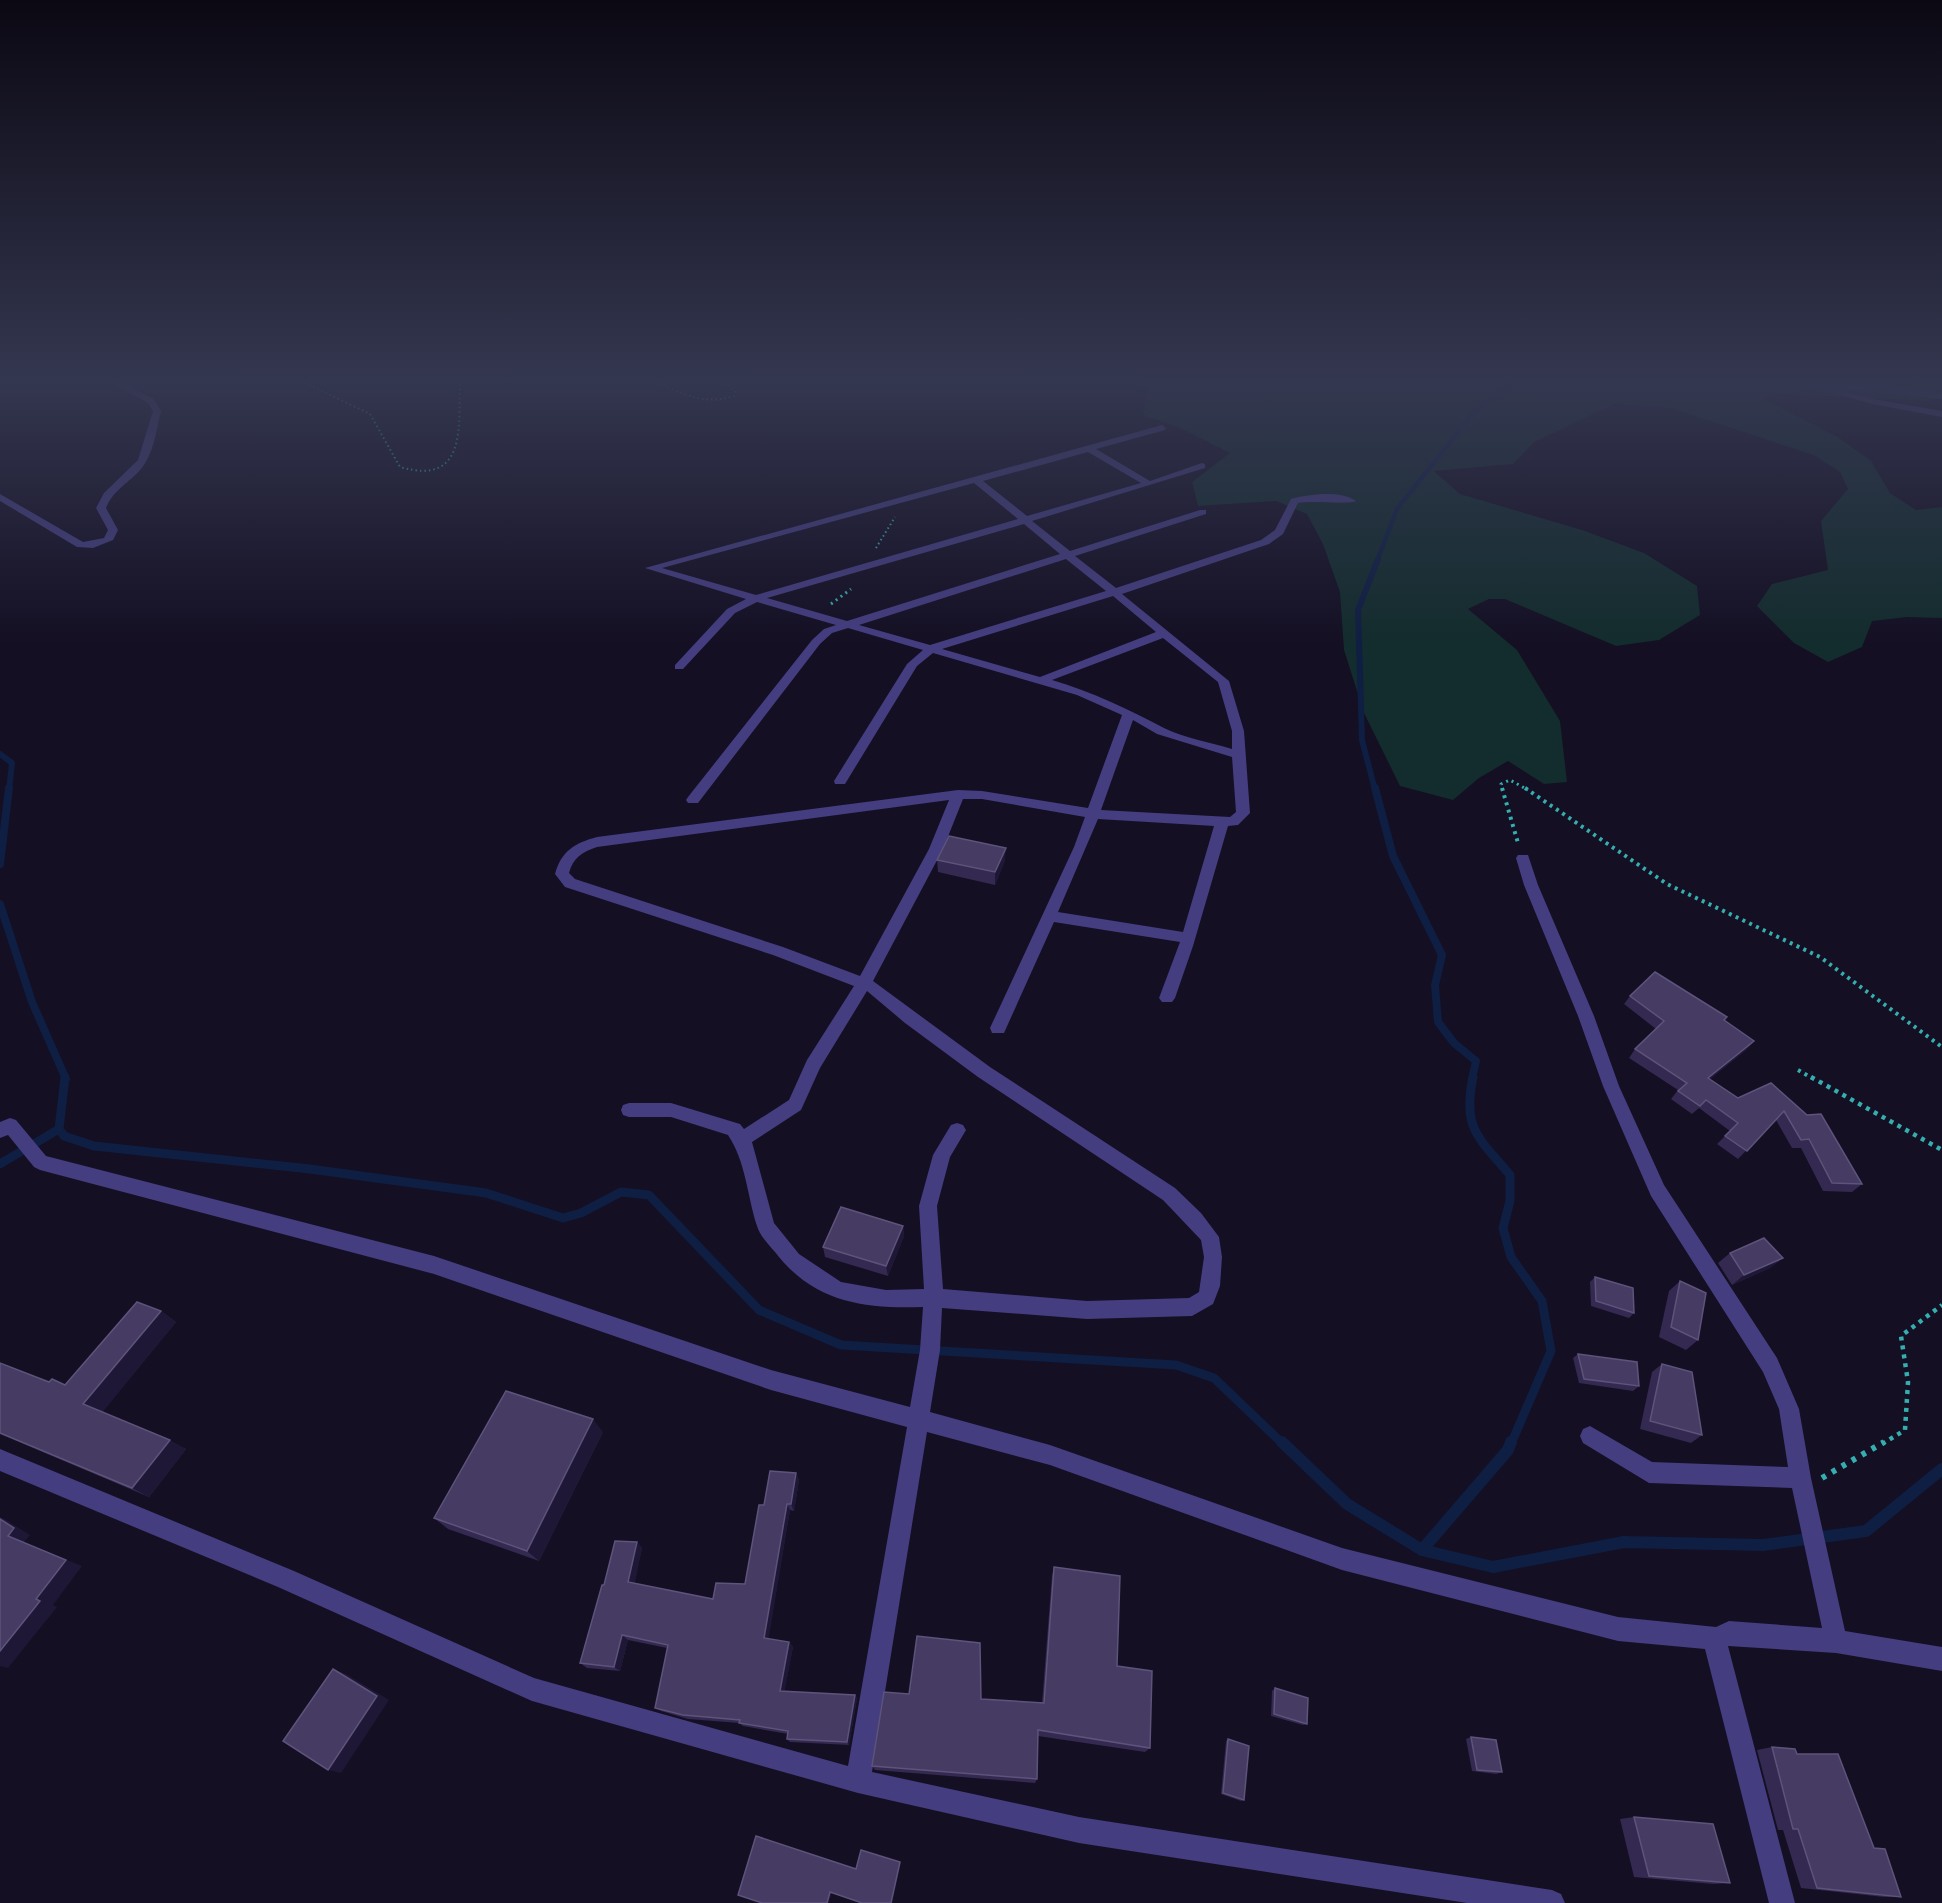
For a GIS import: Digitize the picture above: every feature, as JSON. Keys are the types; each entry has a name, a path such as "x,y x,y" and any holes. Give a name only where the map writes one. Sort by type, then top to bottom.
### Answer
{"street":[{"path":"0,497 81,545 93,545 108,540 113,530 101,508 103,501 107,494 137,468"},
{"path":"1023,468 650,568 1082,692 1129,713 1161,731 1238,755"},
{"path":"1121,468 1149,484"},
{"path":"679,667 731,611 757,598 1149,484 1197,468"},
{"path":"629,1110 671,1110 734,1129 747,1149 766,1227 799,1265 838,1291 885,1299 934,1298 1010,1302 1087,1310 1192,1307 1206,1298 1211,1286 1213,1257 1210,1237 1169,1194 1018,1097 911,1019 873,987 778,951 570,883 562,874 569,855 582,846 597,842 958,794 982,795 1093,813 1222,823 1233,822 1243,813 1238,731 1223,681 976,480"},
{"path":"840,781 913,664 932,648 1116,592 1265,542 1279,532 1294,501 1315,497 1351,501"},
{"path":"693,800 816,642 828,631 1203,512"},
{"path":"1042,680 1165,633"},
{"path":"998,1028 1081,847 1129,713"},
{"path":"741,1140 795,1105 813,1065 864,983 936,849 958,794"},
{"path":"1167,998 1188,938 1222,823"},
{"path":"1523,858 1531,885 1586,1016 1611,1086 1657,1190 1770,1365 1789,1409 1802,1488 1836,1641"},
{"path":"1048,916 1188,938"},
{"path":"5,1128 40,1162 434,1265 771,1380 1050,1455 1342,1559 1618,1629 1718,1638 1729,1633 1836,1641 1942,1659"},
{"path":"858,1781 930,1350 930,1321 934,1298 927,1206 942,1155 957,1130"},
{"path":"1590,1436 1649,1472 1802,1488"},
{"path":"0,1460 286,1579 532,1689 858,1781 1079,1830 1552,1903"},
{"path":"1718,1638 1716,1647 1782,1903"}],"path":[{"path":"406,468 422,470 430,468"},
{"path":"1523,858 1501,784 1510,780 1532,792 1667,884 1820,957 1942,1047"},
{"path":"1798,1070 1942,1149"},
{"path":"1802,1488 1905,1430 1908,1382 1901,1336 1942,1305"}],"green space":[{"path":"1211,468 1470,468 1434,471 1460,494 1582,530 1644,553 1697,586 1700,615 1659,640 1616,646 1505,599 1489,599 1468,609 1517,650 1560,721 1567,782 1544,784 1508,761 1479,778 1453,800 1400,786 1364,713 1344,650 1340,592 1323,544 1307,514 1276,501 1198,506 1192,482"},
{"path":"1834,468 1875,468 1890,493 1916,510 1942,507 1942,618 1907,617 1872,621 1862,647 1828,662 1794,643 1757,606 1772,584 1828,570 1821,521 1848,489 1840,472"}],"building":[{"path":"949,836 1006,848 995,872 937,860"},
{"path":"1655,972 1727,1017 1724,1020 1754,1041 1708,1078 1738,1098 1771,1083 1807,1115 1821,1114 1862,1184 1832,1183 1809,1139 1801,1140 1784,1111 1747,1151 1725,1136 1738,1123 1706,1100 1700,1106 1678,1091 1687,1083 1635,1049 1664,1021 1630,996"},
{"path":"841,1207 903,1226 886,1266 823,1247"},
{"path":"1764,1238 1783,1258 1744,1275 1730,1253"},
{"path":"1595,1277 1633,1288 1634,1313 1596,1301"},
{"path":"1680,1281 1706,1293 1698,1340 1671,1327"},
{"path":"137,1302 161,1311 83,1404 170,1440 132,1488 0,1433 0,1363 49,1382 52,1379 65,1385"},
{"path":"1578,1354 1637,1362 1639,1386 1584,1379"},
{"path":"1662,1364 1692,1372 1702,1435 1650,1421"},
{"path":"506,1391 593,1419 527,1551 434,1518"},
{"path":"770,1471 796,1473 791,1504 787,1504 764,1638 789,1642 780,1691 855,1695 847,1742 787,1739 788,1731 739,1723 740,1720 683,1715 655,1708 668,1645 622,1635 614,1667 580,1663 615,1541 637,1542 628,1582 713,1599 716,1583 745,1584 759,1505 764,1505"},
{"path":"0,1519 14,1528 8,1536 66,1560 36,1599 40,1601 0,1651"},
{"path":"1054,1567 1120,1576 1117,1666 1152,1671 1150,1748 1038,1730 1037,1779 872,1766 884,1692 909,1694 917,1636 980,1643 981,1699 1044,1703"},
{"path":"333,1669 377,1696 328,1770 283,1741"},
{"path":"1275,1688 1308,1698 1307,1724 1274,1714"},
{"path":"1471,1737 1496,1740 1502,1772 1477,1770"},
{"path":"1228,1739 1249,1746 1244,1800 1223,1793"},
{"path":"1772,1747 1795,1749 1797,1754 1838,1754 1874,1848 1885,1849 1901,1897 1817,1888 1798,1829 1793,1829"},
{"path":"1634,1817 1713,1824 1730,1883 1649,1876"},
{"path":"756,1836 856,1869 861,1850 900,1862 891,1903 862,1903 830,1892 827,1903 762,1903 738,1895"}],"waterway":[{"path":"1377,561 1397,509 1430,468"},
{"path":"1375,790 1362,740 1358,610 1378,559"},
{"path":"0,754 12,763 9,790"},
{"path":"0,864 9,788"},
{"path":"1375,788 1393,856 1442,955 1435,985 1438,1022 1454,1043 1476,1061 1472,1079"},
{"path":"0,904 32,1002 66,1079"},
{"path":"59,1129 65,1077"},
{"path":"1473,1077 1470,1095 1472,1121 1482,1141 1510,1175 1510,1201 1503,1228 1511,1257 1542,1301 1551,1351 1511,1444"},
{"path":"0,1164 59,1129"},
{"path":"59,1129 64,1136 94,1146 310,1169 486,1193 563,1218 581,1213 621,1192 649,1195 759,1310 841,1345 1176,1365 1214,1378 1283,1444"},
{"path":"1282,1442 1347,1504 1422,1550"},
{"path":"1422,1550 1508,1450 1511,1442"},
{"path":"1422,1550 1493,1567 1624,1542 1763,1545 1866,1531 1942,1469"}]}
